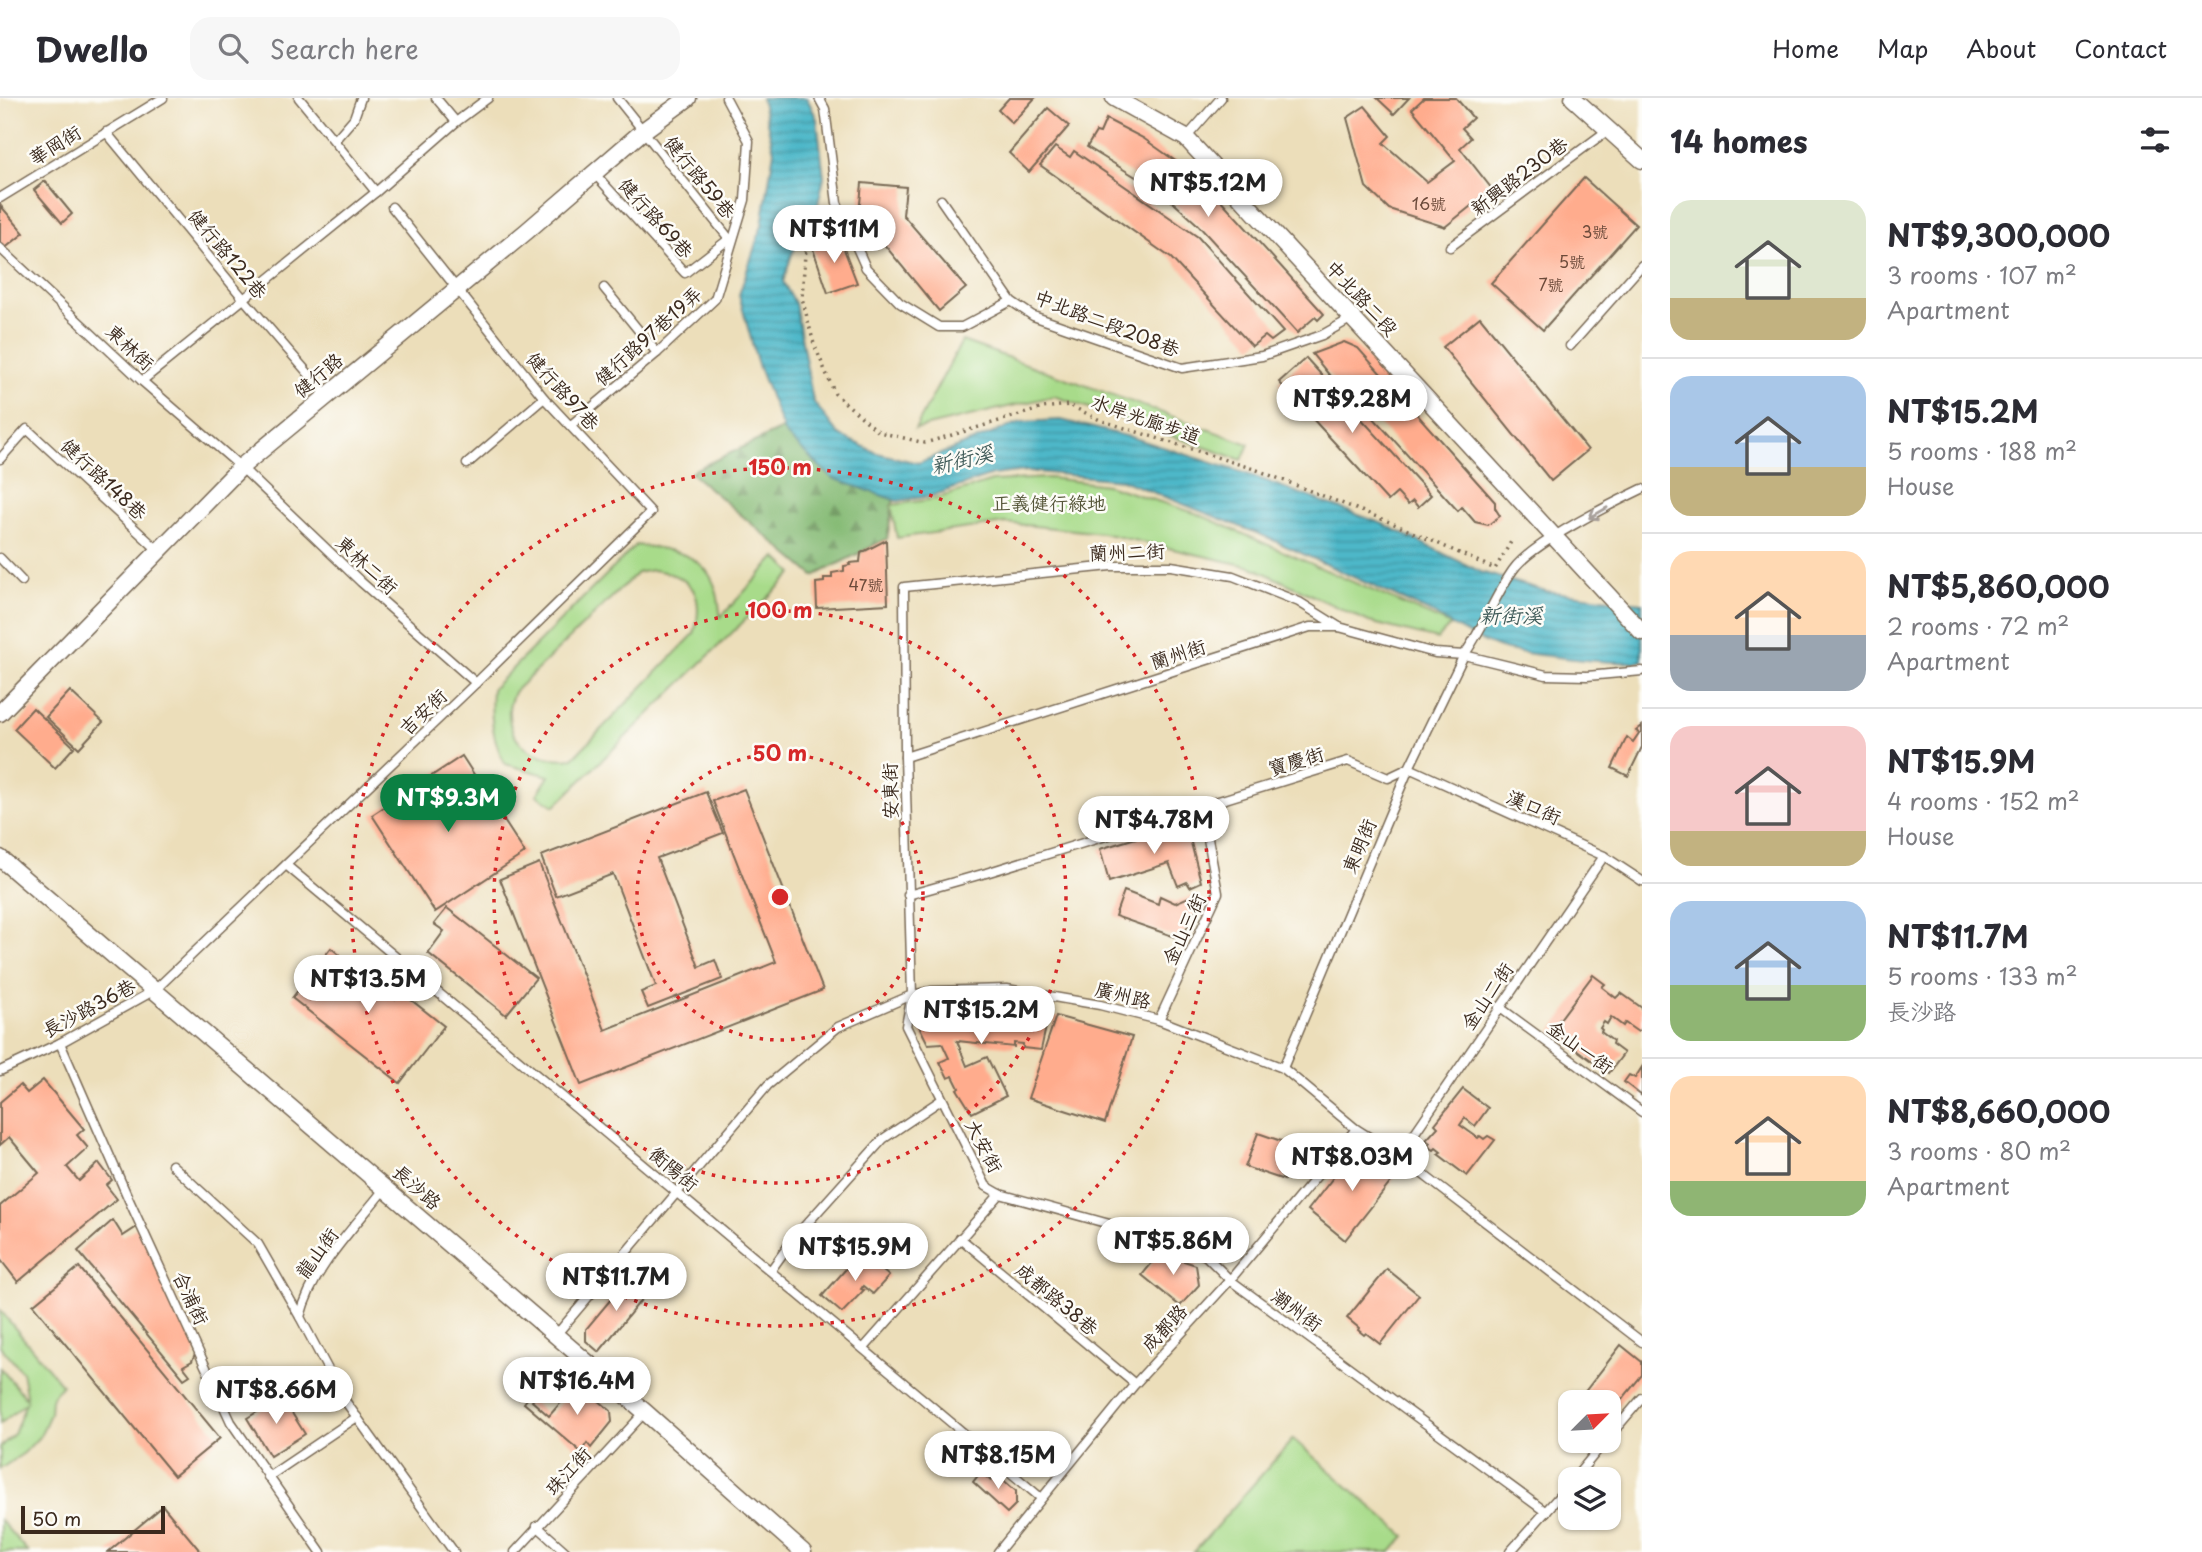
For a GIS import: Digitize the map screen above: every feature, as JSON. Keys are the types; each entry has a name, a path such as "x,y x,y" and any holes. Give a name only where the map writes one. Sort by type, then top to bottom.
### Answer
{"street":[{"name":"健行路","path":"0,713 241,467 527,231 643,131 688,98"},
{"name":"中北路二段","path":"1114,98 1186,138 1642,632"},
{"path":"1573,98 1642,160"},
{"name":"長沙路","path":"0,858 386,1188 803,1552"}],"lane":[{"name":"華岡街","path":"0,198 163,98"},
{"path":"299,98 376,192"},
{"path":"335,140 354,118 361,98"},
{"path":"436,98 456,122"},
{"path":"142,381 488,98"},
{"name":"健行路59巷","path":"617,98 731,241"},
{"name":"健行路97巷19弄","path":"571,425 715,299 745,200 749,141 726,98"},
{"path":"819,98 825,108 837,203 866,268 900,303 939,327 962,327 1011,301 940,200"},
{"path":"1186,138 1221,98"},
{"name":"新興路230巷","path":"1450,247 1608,130"},
{"name":"健行路122巷","path":"106,132 327,395"},
{"name":"健行路69巷","path":"594,173 685,273 731,241"},
{"name":"健行路97巷","path":"392,206 544,398 651,512"},
{"name":"東林街","path":"0,248 142,381 241,467"},
{"path":"1570,346 1642,265"},
{"path":"604,288 657,352"},
{"name":"中北路二段208巷","path":"1011,301 1034,316 1182,368 1262,356 1322,335 1352,318"},
{"path":"467,464 544,398"},
{"name":"健行路148巷","path":"0,458 27,429 159,551"},
{"name":"東林二街","path":"241,467 361,582 476,683"},
{"path":"1554,538 1642,489"},
{"name":"吉安街","path":"155,990 651,512"},
{"name":"東明街","path":"1283,1068 1409,768 1464,655 1475,641 1513,571 1523,559 1554,538"},
{"path":"0,558 22,581"},
{"name":"蘭州二街","path":"904,587 1111,565 1171,566 1233,576 1299,602 1339,627"},
{"name":"安東街","path":"904,587 905,757 912,995"},
{"name":"蘭州街","path":"905,757 1310,627 1339,627 1435,653 1464,655 1546,675 1587,676 1642,671"},
{"name":"寶慶街","path":"908,895 1348,761 1388,778 1409,768"},
{"name":"漢口街","path":"1409,768 1604,856 1642,881"},
{"name":"金山三街","path":"1159,1020 1218,892 1206,828 1199,808"},
{"name":"金山二街","path":"1398,1156 1604,856"},
{"name":"衡陽街","path":"286,865 1041,1498"},
{"name":"廣州路","path":"556,1335 768,1085 838,1027 912,995 932,991 1007,989 1100,1004 1159,1020 1283,1068 1356,1129 1398,1156 1642,1342"},
{"name":"長沙路36巷","path":"0,1071 60,1043 155,990"},
{"name":"大安街","path":"864,1348 1000,1194 986,1186 906,1026 912,995"},
{"name":"金山一街","path":"1499,1007 1642,1112"},
{"name":"合浦街","path":"60,1043 231,1422 321,1552"},
{"path":"771,1270 794,1238 883,1139 941,1100"},
{"name":"成都路","path":"998,1552 1135,1384 1230,1280 1356,1129"},
{"path":"172,1165 258,1244 343,1398 454,1552"},
{"name":"龍山街","path":"300,1317 305,1297 326,1264 386,1188"},
{"name":"潮州街","path":"1000,1194 1175,1242 1206,1256 1230,1280 1546,1512"},
{"name":"成都路38巷","path":"960,1238 1135,1384"},
{"path":"1621,1423 1642,1398"},
{"name":"珠江街","path":"515,1552 645,1412"},
{"path":"268,1477 357,1417"},
{"path":"1584,1467 1595,1453"},
{"path":"1510,1552 1558,1498"},
{"path":"537,1526 566,1552"}],"path":[{"name":"水岸光廊步道","path":"837,203 805,254 802,298 814,344 835,394 879,432 925,443 1043,408 1069,405 1100,421 1257,470 1392,523 1495,569 1512,540"}],"green space":[{"path":"962,341 1249,444 1242,460 1054,396 915,429"},
{"path":"795,423 896,486 887,539 814,576 691,473"},
{"name":"正義健行綠地","path":"1049,478 1107,485 1198,514 1451,625 1437,639 1369,622 1252,567 1102,533 1005,523 897,538 891,505 935,499 992,481"},
{"path":"636,545 673,551 695,560 711,577 718,596 721,617 776,557 793,573 555,806 537,795 549,776 505,764 493,728 492,689","holes":["653,570 667,573 687,583 697,598 694,634 573,758 550,758 521,744 510,725 509,708 514,692 637,573"]},
{"path":"0,1310 62,1385 51,1399 50,1414 40,1436 24,1453 0,1469 0,1447 14,1434 26,1403 0,1424 0,1368 27,1399 22,1372 0,1346"},
{"path":"1293,1439 1405,1536 1391,1552 1194,1552"},
{"path":"0,1520 28,1552 0,1552"}],"water":[{"name":"新街溪","path":"761,98 807,98 817,119 824,177 817,209 792,254 783,282 795,303 813,401 839,435 877,453 918,463 1021,422 1061,420 1134,438 1247,474 1383,524 1481,572 1546,591 1642,603 1642,661 1614,662 1570,658 1497,647 1434,614 1264,536 1122,480 1026,471 992,475 931,496 897,501 832,478 785,434 758,365 739,295 762,225 774,151"}],"building":[{"path":"1009,98 1035,98 1012,123 998,110"},
{"path":"1377,98 1409,98 1394,114"},
{"path":"1424,98 1456,98 1473,118 1462,128 1471,138 1460,148 1492,189 1445,227 1389,209 1366,187 1347,118 1365,106 1390,136 1383,143 1427,182 1455,161 1412,109"},
{"path":"1048,108 1069,126 1029,172 1009,153"},
{"path":"1106,119 1143,138 1184,167 1219,198 1324,314 1318,320 1315,317 1297,333 1197,224 1165,195 1087,147 1096,132 1100,133"},
{"path":"1055,147 1070,157 1074,151 1198,237 1283,332 1271,341 1265,336 1252,346 1171,258 1040,165"},
{"path":"1584,178 1636,225 1543,330 1491,283"},
{"path":"45,181 72,214 62,223 34,190"},
{"path":"862,183 906,187 903,215 966,288 939,311 859,214"},
{"path":"0,205 24,233 4,249 0,244"},
{"path":"839,236 857,283 828,293 812,246"},
{"path":"1480,317 1588,450 1551,481 1443,347"},
{"path":"1344,342 1358,348 1495,502 1500,516 1488,525 1475,522 1462,507 1458,511 1343,384 1339,387 1312,354"},
{"path":"1306,358 1431,495 1418,507 1413,501 1408,505 1397,493 1388,501 1279,382"},
{"path":"886,540 888,604 817,608 816,583 824,582 824,578 832,578 832,573 844,571 844,566 850,565 849,563 860,562 861,553"},
{"path":"70,691 103,722 79,748 46,717"},
{"path":"33,708 74,747 55,768 14,729"},
{"path":"1642,726 1642,747 1628,776 1612,768 1627,737 1633,742 1639,733 1636,731"},
{"path":"462,756 525,853 435,912 372,815"},
{"path":"744,789 823,990 581,1085 500,879 539,863 605,1030 776,962 713,801"},
{"path":"706,792 723,833 657,858 699,967 715,960 722,979 648,1008 641,992 656,986 613,874 556,896 541,856"},
{"path":"1178,825 1188,831 1201,882 1190,887 1187,882 1178,886 1169,863 1109,882 1100,849"},
{"path":"1124,891 1158,904 1160,896 1175,903 1191,896 1201,901 1181,939 1115,916"},
{"path":"447,908 536,978 506,1015 428,953 444,931 434,924"},
{"path":"331,948 395,999 401,992 444,1026 400,1083 292,998"},
{"path":"1593,975 1605,984 1602,987 1616,998 1621,993 1642,1008 1642,1027 1638,1032 1611,1017 1607,1024 1604,1022 1600,1028 1601,1032 1613,1041 1612,1044 1624,1053 1609,1073 1551,1031"},
{"path":"975,1008 1049,1013 1041,1050 1023,1048 1023,1044 1014,1043 1014,1047 957,1041 967,1066 987,1057 1006,1096 972,1113 957,1089 959,1088 953,1076 948,1078 940,1062 949,1058 942,1043 928,1044 919,1026 926,1013"},
{"path":"1056,1016 1132,1037 1105,1123 1028,1098"},
{"path":"1642,1067 1642,1096 1624,1082 1629,1075 1635,1078"},
{"path":"43,1080 84,1129 77,1135 88,1148 67,1167 79,1181 99,1163 112,1180 106,1185 117,1199 18,1282 0,1259 0,1206 39,1173 9,1137 0,1145 0,1102 20,1085 27,1093"},
{"path":"1463,1089 1488,1108 1475,1126 1465,1118 1460,1125 1478,1138 1480,1136 1484,1139 1488,1136 1495,1140 1467,1176 1438,1154 1441,1152 1436,1148 1434,1150 1428,1146 1430,1143 1426,1140 1438,1127 1435,1124"},
{"path":"1258,1133 1304,1149 1302,1159 1299,1158 1298,1163 1295,1162 1293,1170 1288,1168 1284,1180 1245,1167"},
{"path":"1371,1154 1398,1173 1345,1240 1308,1210 1349,1157"},
{"path":"113,1220 123,1236 140,1225 197,1349 192,1361 183,1366 190,1375 184,1379 78,1251"},
{"path":"861,1252 889,1276 873,1294 863,1286 861,1289 864,1290 842,1313 822,1296"},
{"path":"1160,1253 1196,1265 1199,1285 1180,1306 1142,1275"},
{"path":"79,1267 220,1438 174,1476 33,1305"},
{"path":"1387,1269 1419,1295 1380,1344 1366,1333 1364,1335 1347,1318"},
{"path":"632,1274 650,1289 599,1352 586,1341 586,1329"},
{"path":"1621,1345 1642,1362 1642,1375 1621,1401 1621,1390 1586,1390"},
{"path":"578,1383 611,1411 612,1422 591,1448 587,1443 581,1452 524,1403 535,1389 538,1393 532,1401 549,1416"},
{"path":"282,1397 305,1434 270,1456 247,1418"},
{"path":"981,1472 991,1481 996,1474 1016,1491 1016,1504 1007,1513 973,1482"},
{"path":"163,1506 201,1552 108,1552"}]}
